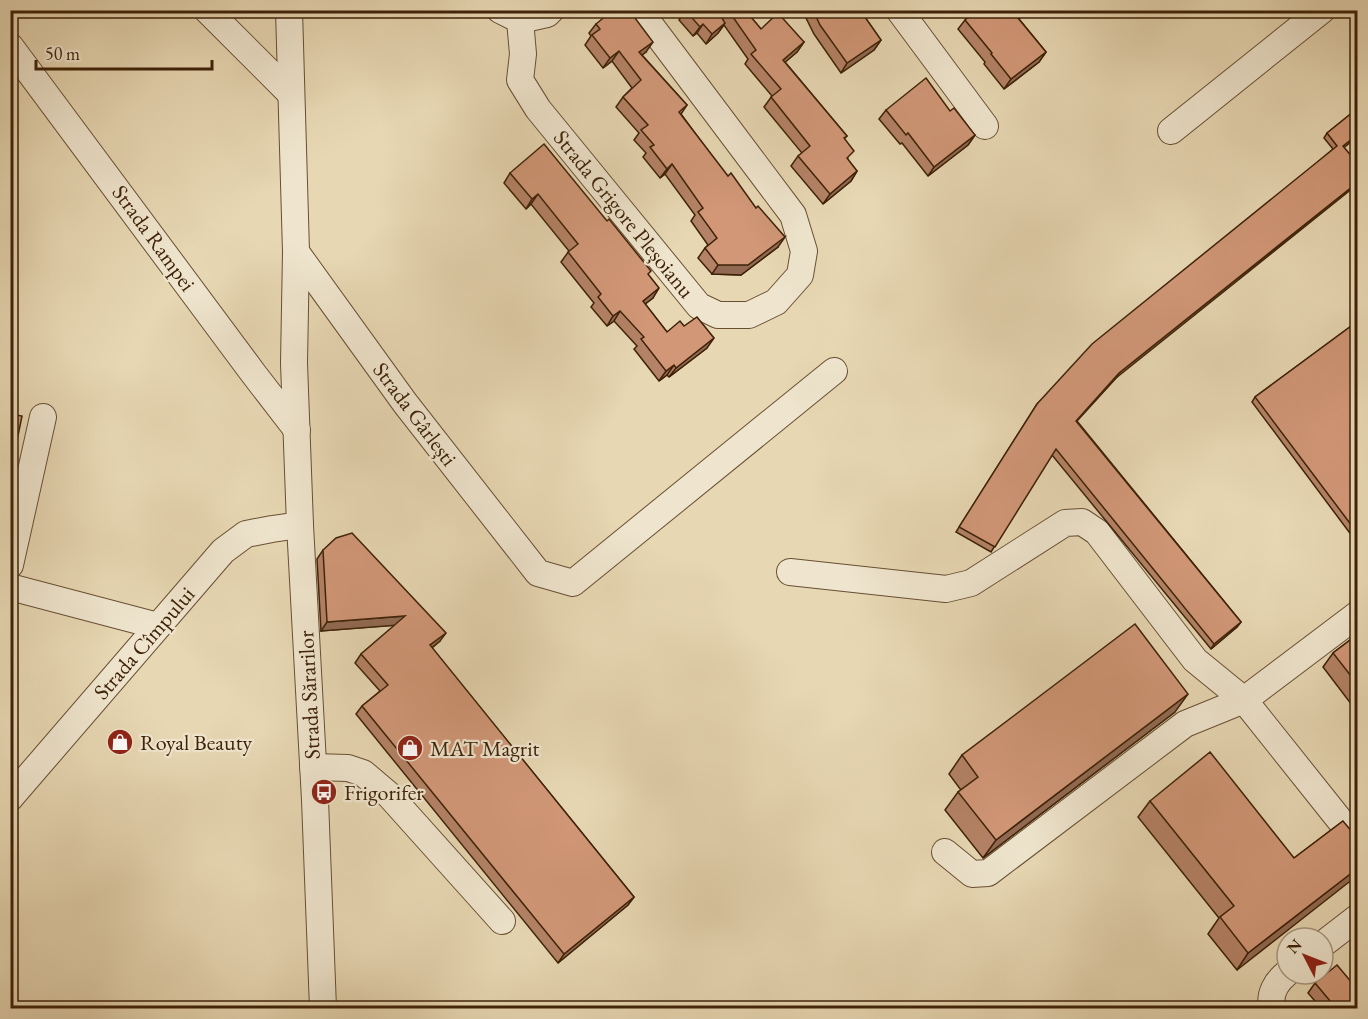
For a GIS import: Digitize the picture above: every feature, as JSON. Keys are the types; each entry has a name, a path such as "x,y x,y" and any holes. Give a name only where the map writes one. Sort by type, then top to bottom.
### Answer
{"street":[{"path":"207,10 291,94"},
{"path":"289,10 296,252 294,363 300,525"},
{"name":"Strada Grigore Pleșoianu","path":"551,10 547,14 510,15 523,54 520,80 538,109 699,306 718,315 749,315 776,302 800,275 804,251 793,214 639,10"},
{"path":"899,10 985,126"},
{"path":"1171,132 1322,10"},
{"name":"Strada Rampei","path":"10,46 297,430"},
{"name":"Strada Gârlești","path":"296,252 405,403 538,573 573,583 834,371"},
{"path":"10,565 43,417"},
{"path":"790,572 946,589 971,583 1065,523 1082,522 1097,532 1195,660 1244,700 1358,843"},
{"name":"Strada Cîmpului","path":"10,798 223,551 246,534 300,525"},
{"name":"Strada Sărarilor","path":"300,525 313,767 322,1001"},
{"path":"10,587 158,626"},
{"path":"945,852 972,874 988,873 1185,724 1244,700 1358,614"},
{"path":"313,767 348,768 363,773 389,795 502,921"},
{"path":"1335,934 1358,916"},
{"path":"1272,1008 1273,990 1276,986"},
{"path":"302,1008 322,1001"}],"building":[{"path":"613,10 629,10 653,42 639,52 687,105 679,112 728,176 731,173 756,208 758,206 785,237 748,265 718,265 705,248 717,238 698,212 703,208 672,164 667,169 650,147 654,145 641,130 648,125 623,97 641,80 619,51 610,58 592,35 600,29 596,24"},
{"path":"722,10 719,13 725,23 712,34 703,24 700,27 686,11"},
{"path":"728,10 745,10 761,29 778,13 804,42 783,60 847,136 844,138 854,151 847,158 857,171 830,194 798,156 810,146 771,97 781,89 751,54 756,50"},
{"path":"813,10 860,10 881,40 847,63 820,25"},
{"path":"976,10 1021,10 1024,13 1018,18 1046,52 1011,79 965,20"},
{"path":"926,78 950,111 954,108 975,135 934,167 908,133 906,135 886,110"},
{"path":"1358,108 1358,134 1343,146 1358,164 1358,182 1119,373 1076,421 1241,622 1214,644 1056,449 995,547 959,527 1037,404 1092,344 1337,146 1327,133"},
{"path":"544,144 651,271 648,274 659,288 643,301 667,332 680,321 684,326 697,317 714,338 676,368 674,365 666,371 641,339 644,337 620,311 613,316 598,297 601,294 568,252 578,244 538,194 532,199 510,173"},
{"path":"1358,321 1358,534 1255,397"},
{"path":"10,414 22,416 10,475"},
{"path":"352,533 446,633 430,645 634,897 564,954 362,706 388,685 361,654 405,616 327,622 323,550 336,538"},
{"path":"1135,624 1188,694 996,840 958,792 978,777 962,755"},
{"path":"1358,634 1358,685 1333,653"},
{"path":"1210,752 1294,858 1343,821 1358,839 1358,868 1283,926 1275,926 1275,932 1248,953 1220,917 1234,906 1150,801"},
{"path":"1337,965 1358,990 1358,1005 1353,1008 1336,1008 1318,986 1335,986 1335,967"}],"place":[{"name":"Royal Beauty","path":"120,742"},
{"name":"MAT Magrit","path":"410,748"},
{"name":"Frigorifer","path":"324,792"}]}
